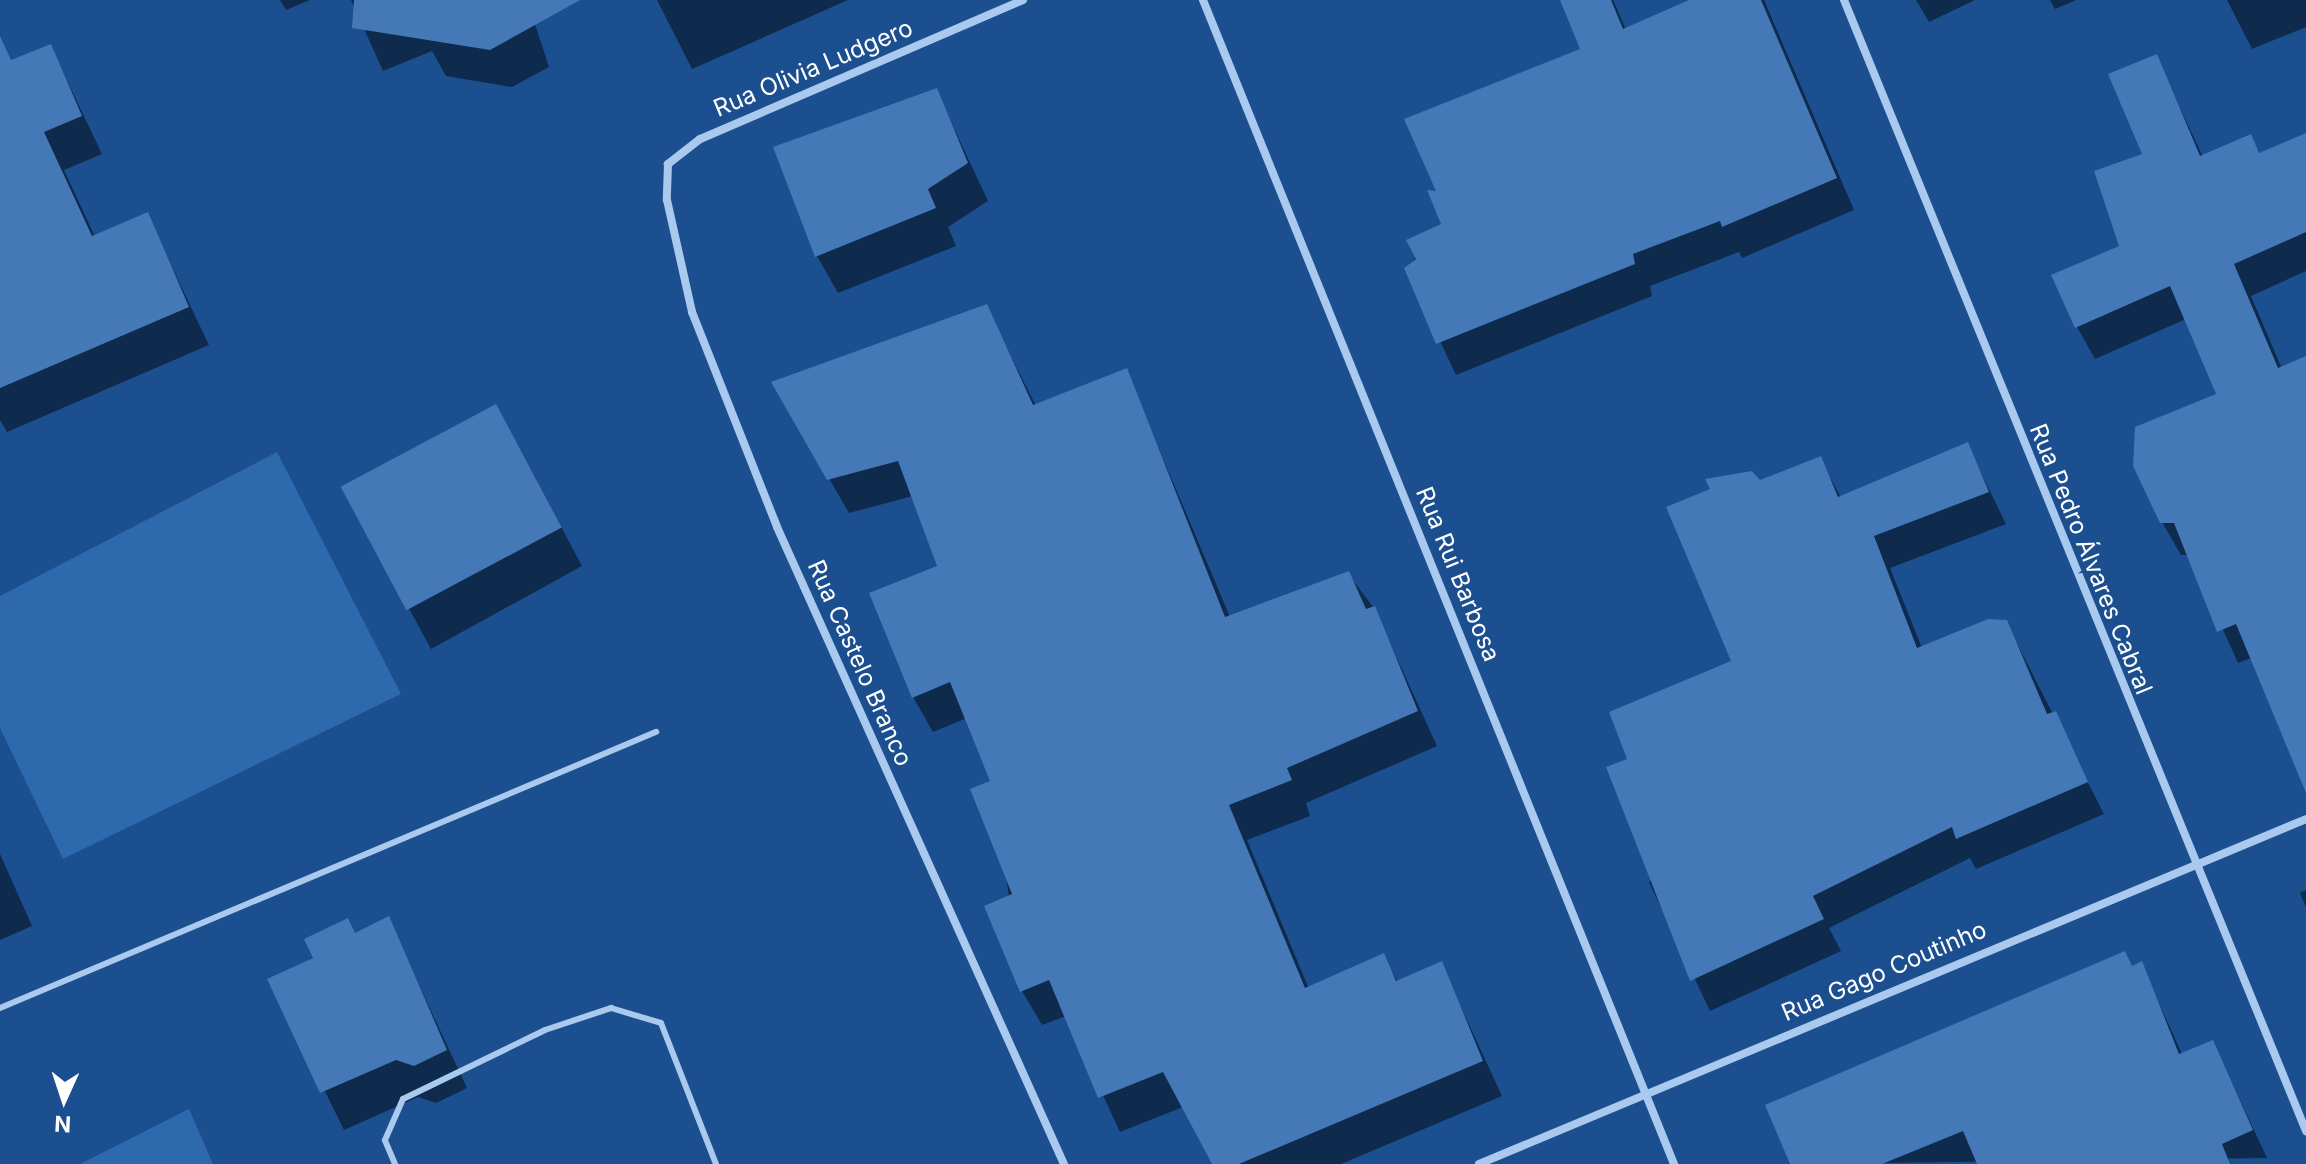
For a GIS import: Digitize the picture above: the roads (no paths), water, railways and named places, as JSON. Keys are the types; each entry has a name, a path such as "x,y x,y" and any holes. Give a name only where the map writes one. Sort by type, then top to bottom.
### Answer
{"street":[{"name":"Rua Olivia Ludgero","path":"668,164 740,119 1023,0"},
{"name":"Rua Rui Barbosa","path":"1203,0 1674,1164"},
{"name":"Rua Pedro Álvares Cabral","path":"1844,0 2193,865 2306,1131"},
{"name":"Rua Castelo Branco","path":"668,164 674,251 732,412 1064,1164"},
{"name":"Rua Gago Coutinho","path":"1479,1164 1646,1091 2306,819"}],"lane":[{"path":"0,1008 656,732"},
{"path":"395,1164 385,1140 403,1099 545,1030 611,1008 661,1023 716,1164"}]}
